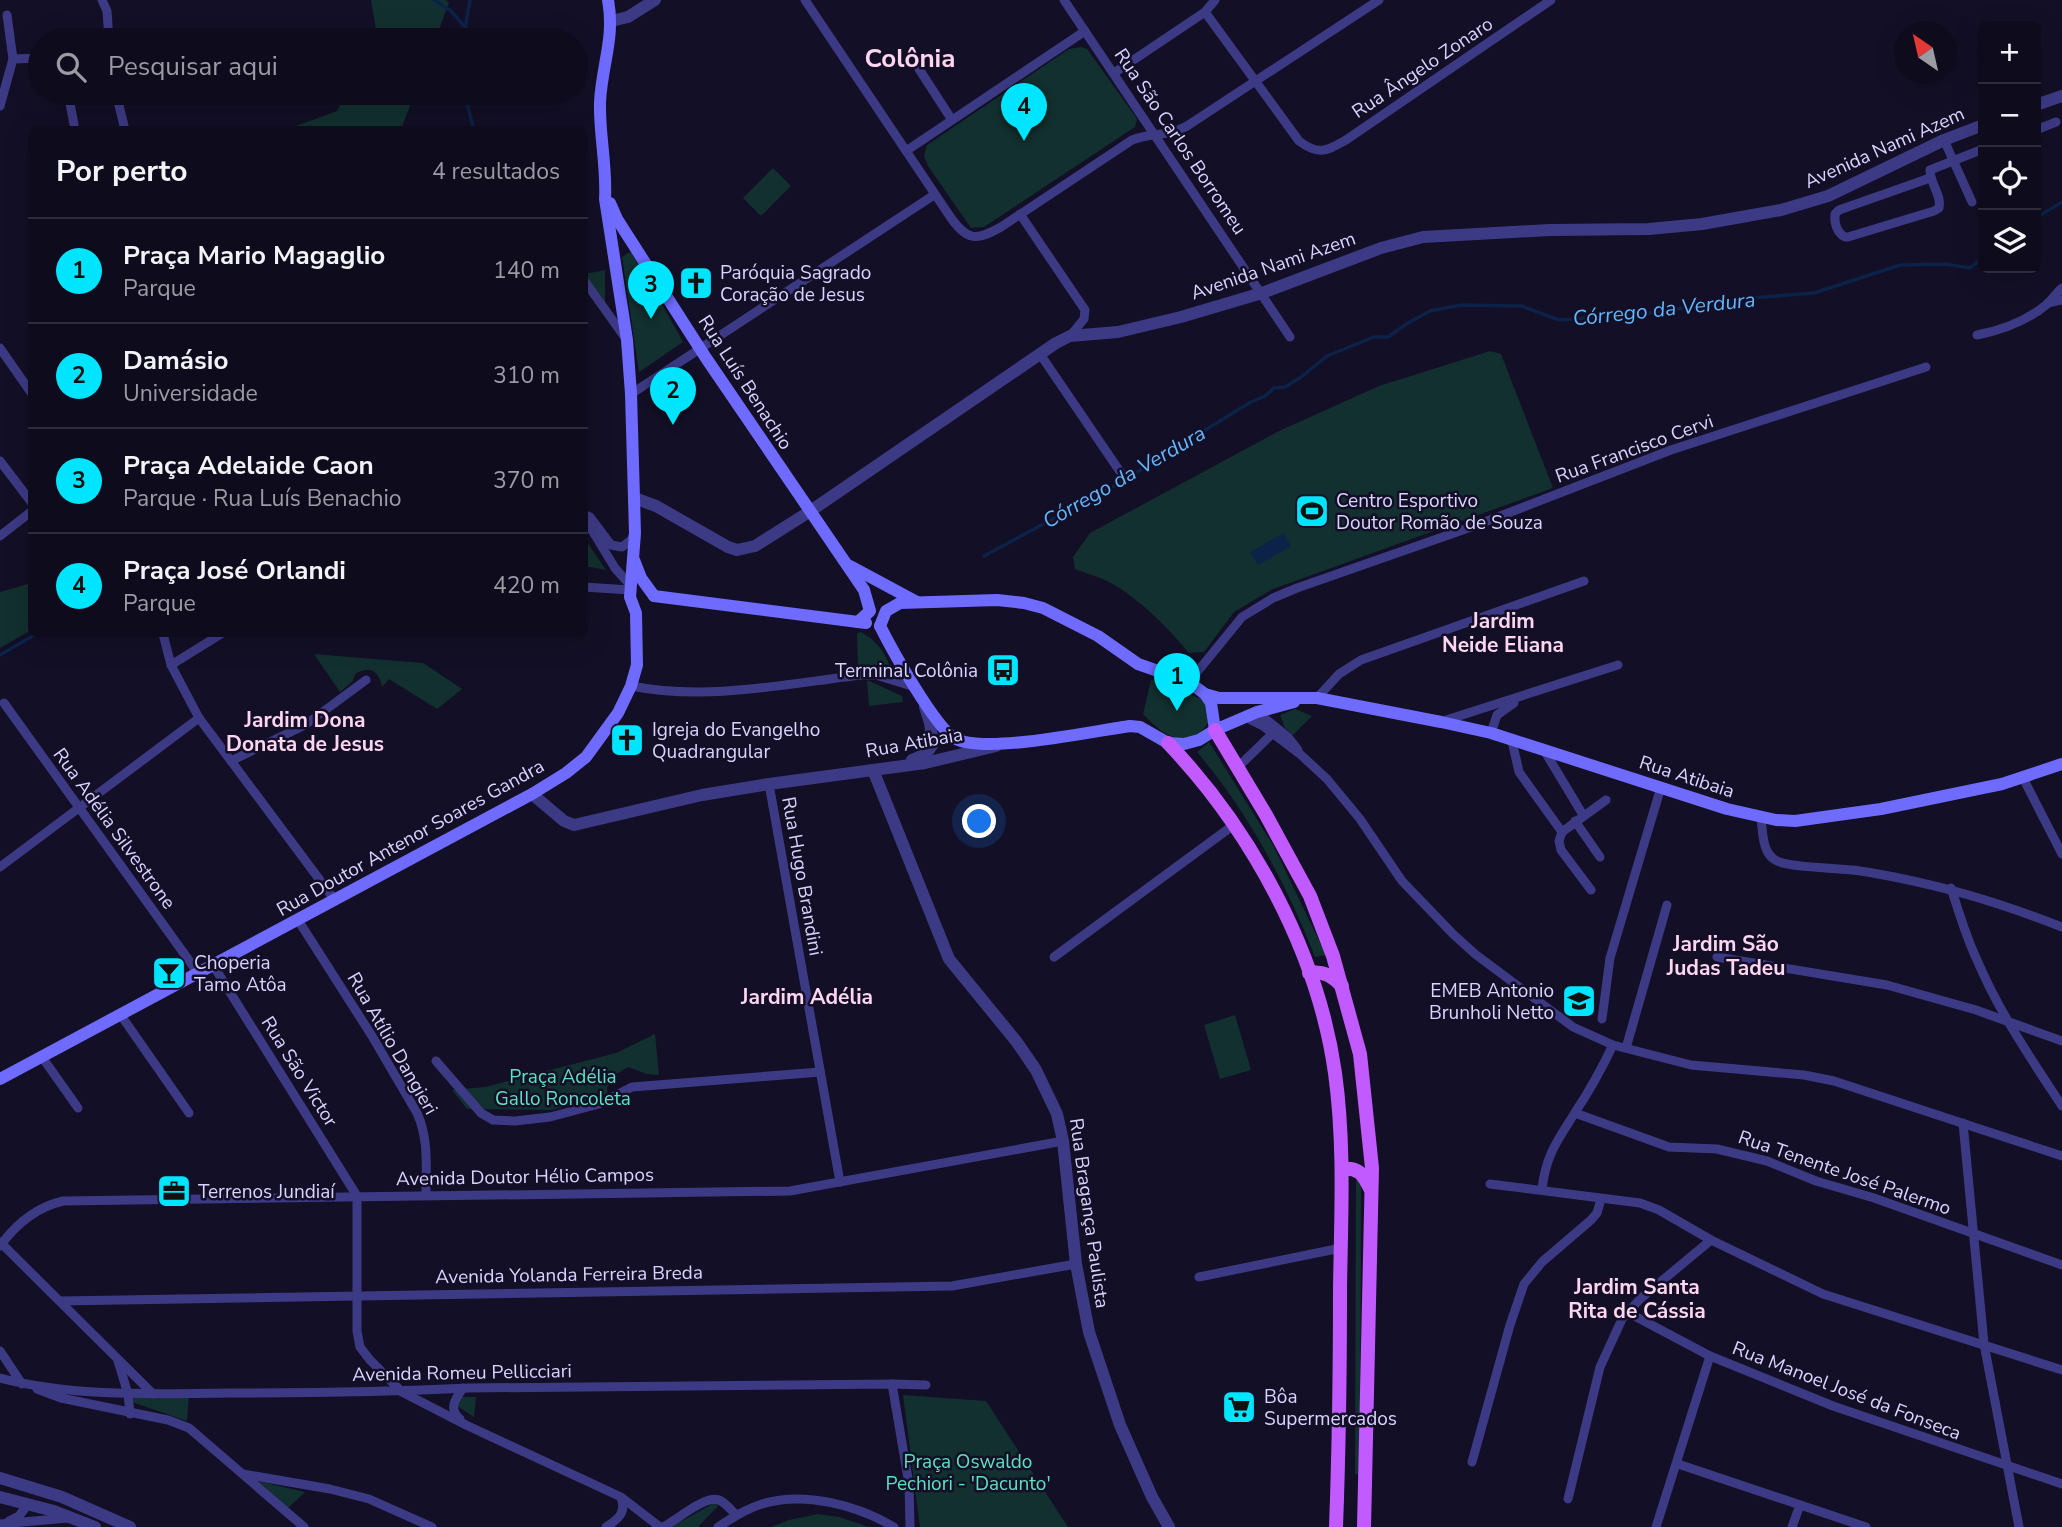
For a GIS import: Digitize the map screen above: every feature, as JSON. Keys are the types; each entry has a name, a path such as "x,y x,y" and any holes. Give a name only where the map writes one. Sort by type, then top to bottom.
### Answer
{"main road":[{"name":"Rua Doutor Antenor Soares Gandra","path":"0,1079 532,794 586,757 618,713 631,686 637,666 638,648 636,613 629,597 635,533 631,394 627,340 605,199 600,99 611,26 608,0"},
{"name":"Rua Luís Benachio","path":"606,178 613,210 640,254 809,512 864,590 870,611 858,622"},
{"path":"612,249 622,248 640,254"},
{"path":"634,561 641,578 654,596"},
{"name":"Rua Luís Benachio","path":"846,565 918,602"},
{"path":"636,613 643,603 654,596 880,626 918,692 951,736 967,742 1001,745"},
{"path":"880,626 886,611 894,604 997,600 1024,603 1043,608 1098,636 1138,664 1189,682 1205,694 1211,703 1215,730 1310,896 1327,937 1360,1054 1372,1168 1364,1527"},
{"name":"Rua Atibaia","path":"1205,694 1219,698 1317,698 1441,722 1491,733 1708,804 1761,818 1795,821 1853,813 2023,778 2062,764"},
{"path":"1219,698 1251,714"},
{"name":"Rua Atibaia","path":"1001,745 1130,726 1140,727 1168,743 1190,743 1251,714 1303,698"},
{"path":"1168,743 1195,770 1235,824 1280,904 1309,973 1334,1070 1342,1169 1336,1527"},
{"path":"1309,973 1328,974 1343,988"},
{"path":"1342,1169 1360,1171 1371,1189"},
{"path":"1338,1483 1349,1489 1364,1486"}],"street":[{"path":"102,0 107,11 108,28"},
{"path":"611,26 655,0"},
{"path":"805,0 934,195 960,230 974,237 990,233 1132,140 1176,132 1379,0"},
{"name":"Rua São Carlos Borromeu","path":"1064,0 1290,337"},
{"path":"1114,73 1205,12 1215,0"},
{"name":"Rua Ângelo Zonaro","path":"1257,81 1290,130 1308,148 1322,151 1346,140 1551,0"},
{"path":"1205,12 1257,81"},
{"path":"0,106 13,59 7,15"},
{"path":"906,151 1085,31"},
{"path":"13,59 28,58"},
{"path":"919,69 952,120"},
{"path":"2041,103 2062,96"},
{"path":"70,105 74,126"},
{"path":"119,105 124,126"},
{"path":"2041,128 2056,122"},
{"name":"Avenida Nami Azem","path":"634,498 656,506 728,548 737,550 755,546 1070,336 1118,332 1181,317 1262,293 1381,248 1423,237 1550,230 1658,228 1702,224 1781,210 1828,195 1944,140 1978,127"},
{"path":"1944,140 1972,202"},
{"path":"1930,178 1839,210 1834,220 1839,233 1849,237 1934,211 1939,208 1941,202 1930,178 1930,170 1978,151"},
{"path":"631,394 934,195"},
{"path":"1020,214 1085,310 1084,319 1070,336"},
{"path":"588,286 627,340"},
{"path":"1977,335 2000,331 2021,322 2048,303 2062,288"},
{"path":"2048,303 2062,300"},
{"path":"0,348 28,388"},
{"path":"1040,354 1123,476"},
{"name":"Rua Francisco Cervi","path":"1189,682 1226,633 1242,617 1273,598 1490,520 1671,450 1926,368"},
{"path":"0,461 28,498"},
{"path":"0,536 28,514"},
{"path":"588,517 611,545 616,547 627,544 635,533"},
{"path":"588,523 630,588"},
{"path":"1317,698 1339,674 1361,660 1584,581"},
{"path":"588,586 630,588"},
{"path":"163,637 171,665 199,718 334,899"},
{"path":"171,665 216,637"},
{"path":"1441,722 1618,665"},
{"path":"631,686 655,691 717,692 876,675 918,692 930,723 933,744 926,754 902,765"},
{"path":"231,761 305,724 366,680"},
{"path":"1491,733 1497,715 1521,698"},
{"name":"Rua Adélia Silvestrone","path":"4,703 198,973"},
{"path":"1251,714 1272,734 1301,755 1341,795 1392,869 1454,934 1475,954 1556,1016 1582,1031 1613,1045 1690,1065 1824,1079 2062,1156"},
{"path":"1251,714 1288,737 1301,755"},
{"path":"0,867 199,718"},
{"path":"1236,769 1272,734"},
{"path":"1512,741 1518,772 1562,832"},
{"name":"Rua Atibaia","path":"532,794 564,821 574,825 702,795 925,763 1001,745"},
{"path":"1544,750 1600,857"},
{"name":"Rua Bragança Paulista","path":"873,770 949,959 1016,1041 1036,1070 1057,1114 1063,1141 1076,1264 1089,1332 1120,1425 1152,1497 1169,1527"},
{"path":"2023,778 2062,854"},
{"name":"Rua Hugo Brandini","path":"769,784 840,1182"},
{"path":"1602,1019 1609,958 1661,787"},
{"path":"1591,890 1561,850 1559,841 1562,832 1605,800"},
{"path":"1761,818 1767,851 1778,862 1849,868 1951,888 2062,927"},
{"path":"1054,957 1235,824"},
{"path":"1951,888 1977,960 2008,1023 2062,1106"},
{"path":"1626,1048 1667,905"},
{"name":"Rua Atílio Dangieri","path":"298,920 372,1036 423,1126 426,1195"},
{"path":"1717,957 1886,985 1976,1010 2062,1041"},
{"name":"Rua São Victor","path":"213,965 357,1195"},
{"path":"120,1014 188,1113"},
{"path":"1542,1189 1550,1152 1613,1045"},
{"path":"42,1057 78,1108"},
{"path":"436,1061 481,1113 493,1120 515,1121 550,1118 599,1104 632,1087 820,1072"},
{"name":"Rua Tenente José Palermo","path":"1575,1113 1669,1147 1717,1149 1767,1161 1816,1181 1874,1198 2062,1265"},
{"path":"1963,1123 1984,1345 2018,1527"},
{"name":"Avenida Doutor Hélio Campos","path":"1,1244 35,1212 63,1200 790,1191 1063,1141"},
{"path":"1490,1184 1632,1201 1659,1210 1711,1240 1824,1294 2062,1370"},
{"path":"357,1195 357,1331 360,1347 402,1392 621,1497 662,1527 681,1518 702,1502 713,1499 722,1501 736,1515"},
{"path":"1472,1462 1524,1284 1542,1262 1591,1220 1597,1213 1601,1199"},
{"path":"1567,1499 1610,1341 1627,1312 1711,1240"},
{"path":"1,1244 153,1394"},
{"path":"1199,1278 1341,1248"},
{"name":"Avenida Yolanda Ferreira Breda","path":"60,1301 952,1286 1076,1264"},
{"name":"Rua Manoel José da Fonseca","path":"1627,1312 1710,1356 1833,1406 2062,1484"},
{"path":"0,1351 22,1384 61,1398 168,1420 189,1428 304,1527"},
{"path":"1656,1527 1710,1356"},
{"path":"118,1359 128,1394 130,1414"},
{"name":"Avenida Romeu Pellicciari","path":"0,1378 22,1384 128,1394 402,1392 463,1388 926,1385"},
{"path":"892,1384 909,1484 910,1527"},
{"path":"463,1388 453,1406 455,1414 466,1424"},
{"path":"1678,1464 1866,1527"},
{"path":"243,1474 330,1489 369,1499 432,1527"},
{"path":"0,1478 62,1497 130,1527"},
{"path":"0,1497 54,1511 95,1527"},
{"path":"54,1511 62,1497"},
{"path":"606,1527 622,1513 624,1506 621,1497"},
{"path":"718,1527 736,1515 764,1504 811,1500 873,1515 894,1527"},
{"path":"2,1524 19,1516 28,1504"},
{"path":"1792,1527 1800,1505"},
{"path":"2,1524 72,1517"}],"green space":[{"path":"371,0 446,0 449,3 440,28 376,28"},
{"path":"1069,49 1087,49 1133,113 1137,119 1135,127 984,227 971,228 928,166 924,156 927,145"},
{"path":"340,105 410,105 402,126 296,126 337,111"},
{"path":"773,168 791,186 761,216 743,198"},
{"path":"633,252 683,342 639,372 622,257"},
{"path":"605,270 605,303 588,278 588,273"},
{"name":"Centro Esportivo Doutor Romão de Souza","path":"1490,351 1501,354 1553,488 1273,589 1234,612 1204,652 1189,653 1163,624 1133,597 1107,581 1075,569 1073,557 1090,533 1279,431 1379,386"},
{"path":"588,543 606,570 588,567"},
{"path":"28,584 28,632 0,648 0,592"},
{"path":"861,632 879,647 896,680 858,669 857,633"},
{"path":"314,654 423,663 462,689 437,709 389,679 382,687 376,673 365,670 355,674 353,681 340,692"},
{"path":"867,680 902,696 903,702 869,706"},
{"path":"1151,680 1204,699 1210,719 1203,730 1194,737 1177,739 1151,722 1143,714"},
{"path":"1295,709 1312,716 1293,735 1285,728 1280,715"},
{"path":"1209,742 1273,845 1326,955 1315,957 1292,902 1264,849 1233,799 1197,752"},
{"path":"1235,1015 1251,1070 1220,1079 1204,1025"},
{"name":"Praça Adélia Gallo Roncoleta","path":"655,1034 659,1075 628,1067 610,1081 608,1095 552,1110 467,1109 452,1090 485,1087 616,1053"},
{"path":"1356,1180 1361,1180 1360,1475 1355,1474"},
{"path":"189,1394 187,1421 129,1401 130,1396"},
{"name":"Praça Oswaldo Pechiori - 'Dacunto'","path":"903,1395 986,1401 1068,1527 920,1527"},
{"path":"461,1397 476,1397 474,1417 457,1406"},
{"path":"258,1481 305,1492 288,1508"},
{"path":"716,1502 718,1506 698,1527 671,1527"},
{"path":"818,1514 839,1517 869,1527 771,1527"}],"water":[{"path":"1284,533 1291,546 1258,565 1250,552"}],"waterway":[{"path":"434,0 451,11 465,27"},
{"path":"465,28 470,0"},
{"path":"467,105 473,126"},
{"name":"Córrego da Verdura","path":"2041,215 2062,202"},
{"name":"Córrego da Verdura","path":"984,556 1118,484 1274,388 1285,387 1327,356 1374,337 1388,337 1430,311 1461,305 1522,306 1559,320 1643,314 1750,298 1814,293 1900,265 1945,264 1970,268 1978,262"},
{"path":"0,655 31,637"}],"place":[{"name":"Praça José Orlandi","path":"1024,141"},
{"name":"Paróquia Sagrado Coração de Jesus","path":"696,283"},
{"name":"Praça Adelaide Caon","path":"651,319"},
{"name":"Damásio","path":"673,425"},
{"name":"Centro Esportivo Doutor Romão de Souza","path":"1312,511"},
{"name":"Terminal Colônia","path":"1003,670"},
{"name":"Praça Mario Magaglio","path":"1177,711"},
{"name":"Igreja do Evangelho Quadrangular","path":"627,740"},
{"name":"Choperia Tamo Atôa","path":"169,973"},
{"name":"EMEB Antonio Brunholi Netto","path":"1579,1001"},
{"name":"Terrenos Jundiaí","path":"174,1191"},
{"name":"Bôa Supermercados","path":"1239,1407"}],"district":[{"name":"Colônia","path":"910,58"},
{"name":"Jardim Neide Eliana","path":"1503,633"},
{"name":"Jardim Dona Donata de Jesus","path":"305,732"},
{"name":"Jardim São Judas Tadeu","path":"1726,956"},
{"name":"Jardim Adélia","path":"807,997"},
{"name":"Jardim Santa Rita de Cássia","path":"1637,1299"}]}
